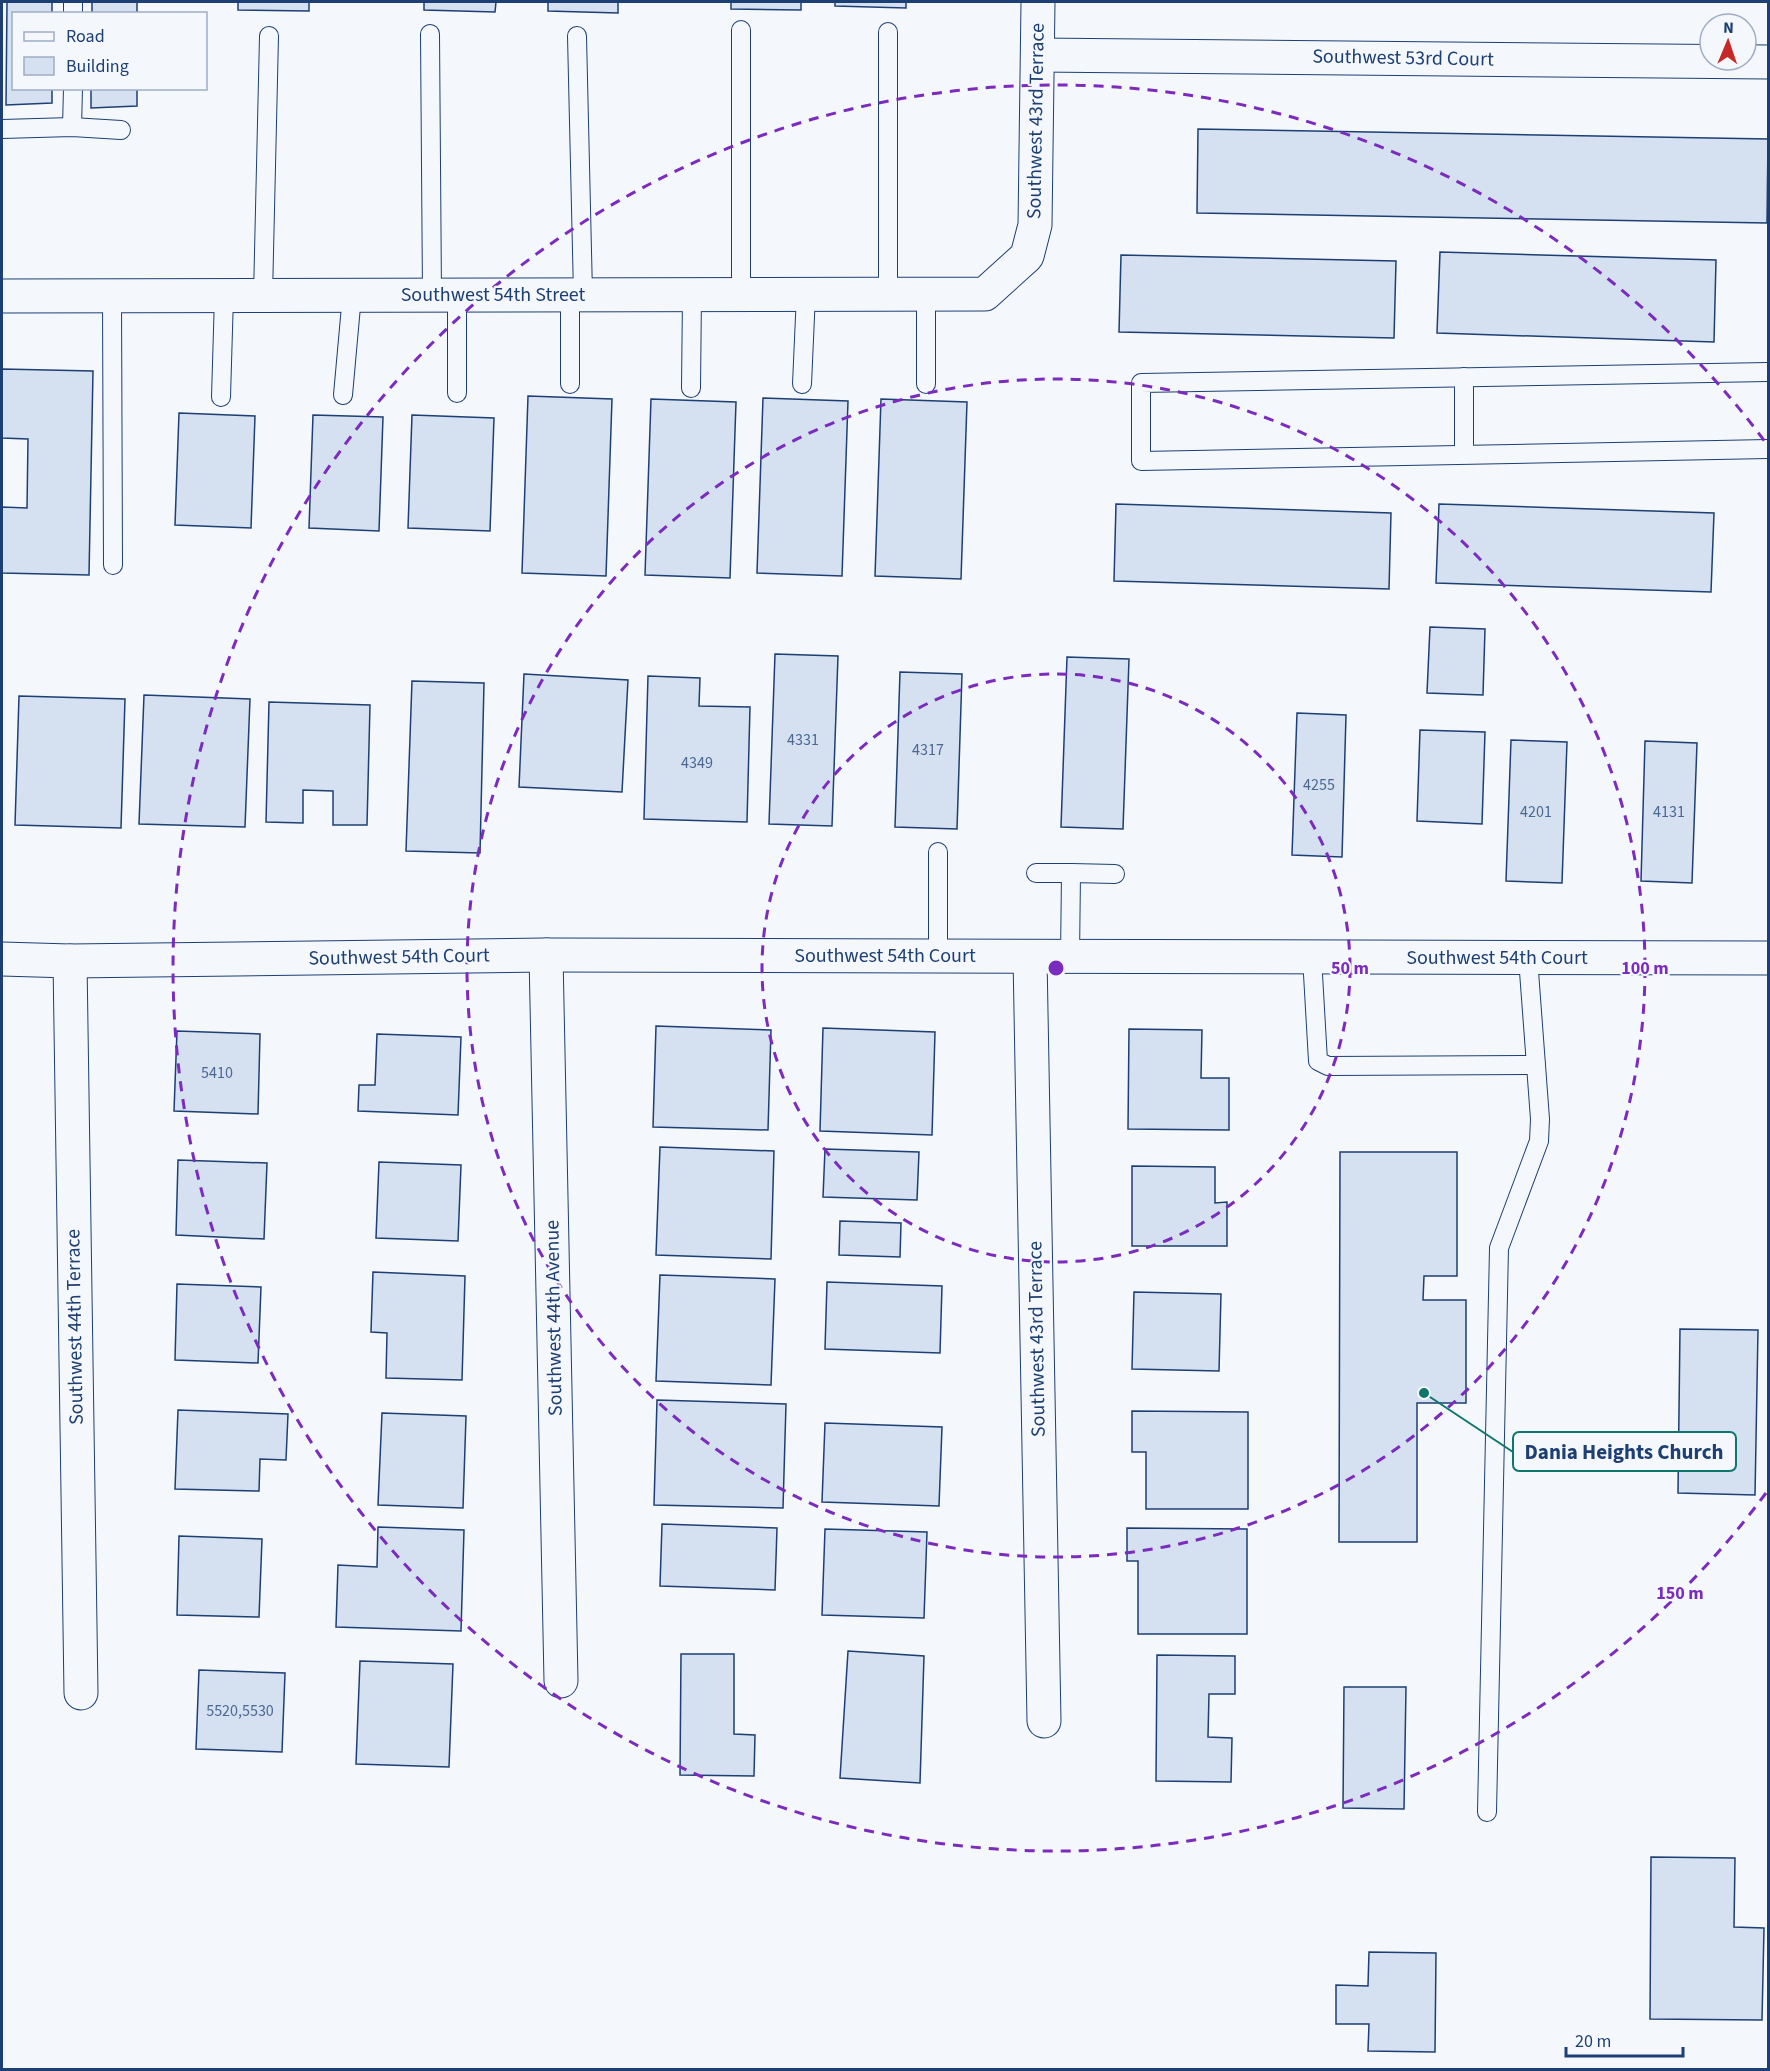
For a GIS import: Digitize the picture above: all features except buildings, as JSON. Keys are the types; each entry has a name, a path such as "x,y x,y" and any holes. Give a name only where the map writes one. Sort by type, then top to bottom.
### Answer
{"street":[{"name":"Southwest 43rd Terrace","path":"985,294 1027,256 1035,225 1038,2"},
{"name":"Southwest 53rd Court","path":"1038,55 1768,62"},
{"name":"Southwest 54th Street","path":"2,296 985,294"},
{"name":"Southwest 54th Court","path":"2,959 70,961 546,955 1768,958"},
{"name":"Southwest 44th Avenue","path":"546,955 561,1681"},
{"name":"Southwest 43rd Terrace","path":"1030,957 1044,1721"},
{"name":"Southwest 44th Terrace","path":"70,961 81,1693"}],"lane":[{"path":"741,30 741,294"},
{"path":"888,32 888,293"},
{"path":"430,34 445,295 457,393"},
{"path":"263,296 269,36"},
{"path":"570,384 577,295 577,36"},
{"path":"72,127 73,90"},
{"path":"2,129 72,127 121,130"},
{"path":"926,293 926,384"},
{"path":"691,388 692,294"},
{"path":"802,384 806,294"},
{"path":"344,395 352,295"},
{"path":"112,296 113,565"},
{"path":"221,397 224,296"},
{"path":"1768,372 1141,383 1141,461 1464,453 1768,449"},
{"path":"1464,377 1464,453"},
{"path":"938,852 938,956"},
{"path":"1036,873 1115,873"},
{"path":"1070,957 1071,873"},
{"path":"1311,957 1318,1061 1328,1066 1536,1065"},
{"path":"1487,1812 1499,1248 1539,1142 1540,1119 1528,958"}],"place":[{"name":"Dania Heights Church","path":"1424,1393"}]}
